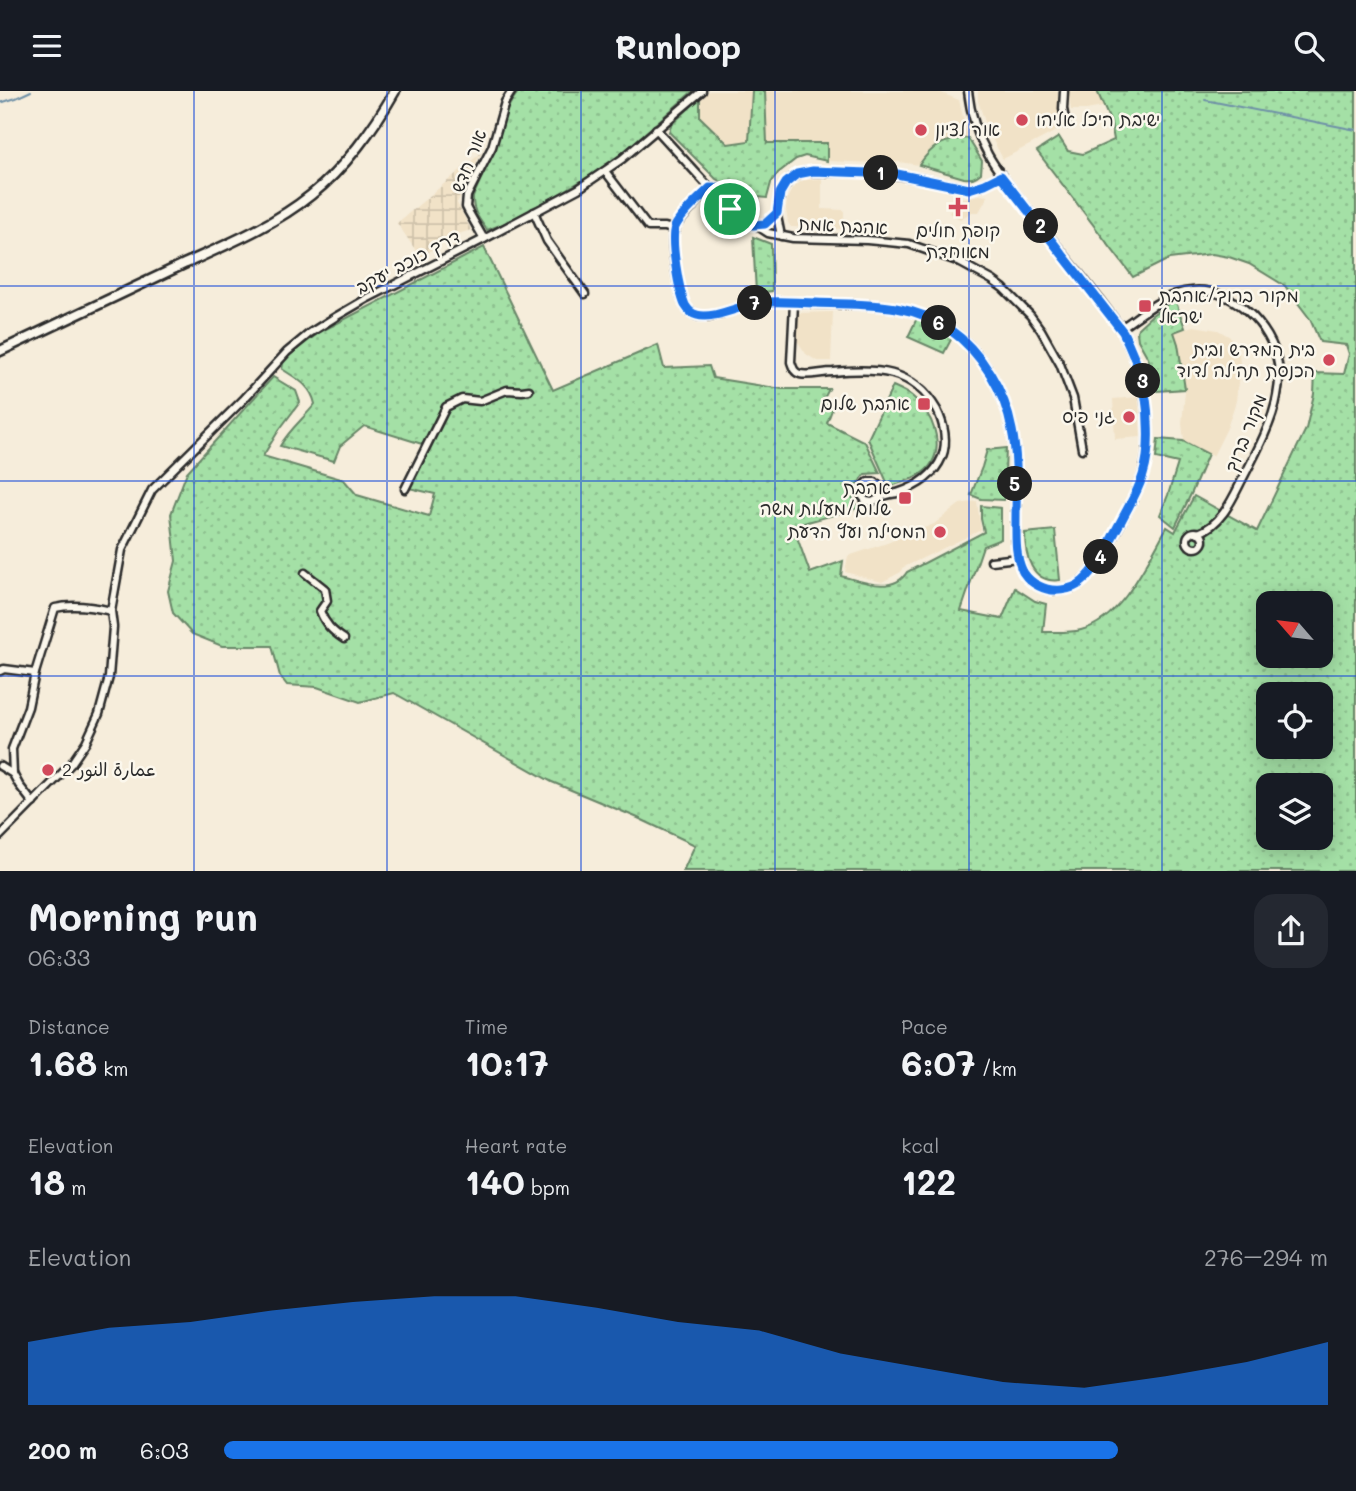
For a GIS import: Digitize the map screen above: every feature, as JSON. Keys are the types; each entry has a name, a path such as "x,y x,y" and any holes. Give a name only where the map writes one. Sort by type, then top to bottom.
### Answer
{"main road":[{"path":"0,351 236,240 297,207 348,157 375,123 394,91"}],"street":[{"name":"אור חדש","path":"484,239 466,207 467,196 492,147 505,102 512,91"},
{"name":"דרך כוכב יעקב","path":"0,836 71,764 86,742 99,714 109,677 113,627 111,611 122,550 152,490 243,400 287,352 310,333 368,298 578,189 605,171 702,91"},
{"path":"730,209 740,207 743,201 741,194 725,188 710,188 674,230 673,244 679,280 686,306 692,313 705,317 756,303 874,305 903,309 925,316 950,329 987,368 1010,417 1015,445 1016,540 1018,558 1026,577 1037,585 1052,590 1078,585 1096,566 1144,472 1148,411 1144,386 1137,361 1121,328 1001,176 982,145 972,120 968,91"},
{"path":"1064,91 1066,124"},
{"name":"אהבת אמת","path":"656,129 718,199 768,233 909,244 957,261 992,280 1030,315 1060,364 1073,398 1082,449"},
{"path":"605,171 648,227 674,230"},
{"path":"781,236 777,213 780,193 791,178 805,172 897,174 969,189 1001,176"},
{"path":"534,212 547,241 584,294"},
{"path":"753,225 765,224 777,213"},
{"name":"מקור ברוך","path":"1121,328 1175,294 1203,291 1226,297 1248,311 1265,332 1274,351 1279,382 1274,410 1238,488 1225,509 1201,536"},
{"path":"794,303 792,362 796,372 807,374 864,369 890,373 914,384 923,392 942,421 945,443 936,469 923,481 894,493 881,494"},
{"path":"405,489 446,407 462,399 480,401 507,390 529,390"},
{"path":"991,561 1018,558"},
{"path":"305,573 325,589 327,601 320,611 324,622 344,639"},
{"path":"33,803 13,774 12,749 28,706 34,673 55,608 64,606 111,611"},
{"path":"0,671 4,669 34,673"},
{"path":"0,766 13,774"}],"shaded area":[{"path":"709,91 752,91 750,141 729,144 700,117 700,98"},
{"path":"765,91 936,91 959,100 968,138 946,140 926,154 919,165 899,162 827,161 826,143 766,143"},
{"name":"ישיבת היכל אליהו","path":"978,91 1058,91 1058,111 1062,128 1003,159 988,131 978,101"},
{"path":"1068,91 1119,91 1103,107 1071,110"},
{"path":"481,153 457,203 471,230 448,237 421,258 397,223"},
{"path":"822,178 822,209 844,210 844,229 791,227 786,210 792,189 803,180"},
{"path":"988,196 979,212 972,212 960,219 949,213 961,199"},
{"path":"833,312 831,361 817,361 806,354 798,342 799,313"},
{"path":"1194,326 1218,330 1230,337 1239,352 1236,401 1227,428 1213,456 1184,441 1182,423 1185,392 1174,332"},
{"path":"1139,397 1141,437 1115,439 1113,399"},
{"path":"977,501 981,530 902,568 901,572 882,582 845,572 848,556 934,524 960,504"}],"green space":[{"path":"519,91 693,91 598,171 540,205 487,230 475,211 473,197 505,115"},
{"path":"752,91 765,91 767,143 827,143 827,161 805,156 796,159 778,173 771,183 767,198 748,196 744,190 716,179 669,132 671,125 700,98 700,117 728,144 749,141"},
{"path":"1097,91 1356,91 1356,871 683,871 695,845 552,782 394,693 360,702 317,687 287,685 280,676 272,646 222,646 192,634 173,613 168,591 176,561 171,514 187,472 273,377 296,391 300,402 263,456 344,480 357,495 429,516 435,494 409,488 422,444 364,426 340,446 334,461 280,446 315,404 307,387 282,369 284,359 320,332 484,247 553,390 658,345 664,368 709,366 713,378 782,389 829,389 822,402 833,407 827,423 865,442 880,473 865,474 850,494 859,508 793,526 810,573 843,561 841,576 876,585 894,583 907,572 984,532 981,506 1001,508 1001,539 983,546 961,611 1002,619 1015,588 1035,601 1046,604 1043,632 1076,631 1096,624 1121,602 1132,587 1167,527 1175,532 1194,496 1257,531 1306,429 1314,394 1315,373 1344,374 1349,354 1346,345 1320,342 1310,319 1285,286 1249,264 1212,254 1169,259 1133,277 1037,151 1059,137 1068,151 1083,154 1114,140 1111,123"},
{"path":"968,138 982,161 981,173 977,176 964,178 919,165 929,152 940,144"},
{"path":"753,237 771,244 772,291 756,293"},
{"path":"1175,299 1185,328 1174,332 1185,389 1157,391 1137,332 1152,315"},
{"path":"917,318 954,334 944,353 908,337"},
{"path":"893,386 911,395 926,412 934,430 936,449 934,458 925,471 889,487 868,439"},
{"path":"1158,439 1183,441 1208,454 1175,527 1160,515 1178,463 1156,458"},
{"path":"1006,448 1004,500 981,499 971,495 987,450"},
{"path":"1055,530 1060,580 1050,580 1036,573 1028,559 1025,533"}],"waterway":[{"path":"0,103 31,91"},
{"path":"1205,100 1356,130"}],"place":[{"name":"ישיבת היכל אליהו","path":"1022,120"},
{"name":"אור לציון","path":"921,130"},
{"name":"קופת חולים מאוחדת","path":"958,207"},
{"name":"מקור ברוך/אהבת ישראל","path":"1145,306"},
{"name":"בית המדרש ובית הכנסת תהילה לדוד","path":"1329,360"},
{"name":"אהבת שלום","path":"924,404"},
{"name":"גני פיס","path":"1129,417"},
{"name":"אהבת שלום/מעלות משה","path":"905,498"},
{"name":"המסילה ועץ הדעת","path":"940,532"},
{"name":"عمارة النور 2","path":"48,770"}],"route":[{"path":"813,171 897,174 969,189 1001,176 1114,319 1137,361 1142,378 1149,425 1144,472 1096,566 1083,581 1070,588 1052,590 1031,582 1022,570 1017,550 1015,445 1010,417 987,368 950,329 913,311 874,305 763,302 705,317 688,310 679,280 673,244 674,230 710,188 725,188 741,194 743,201 740,207 730,209 753,225 765,224 777,213 780,193 786,183 797,174 813,171"}]}
